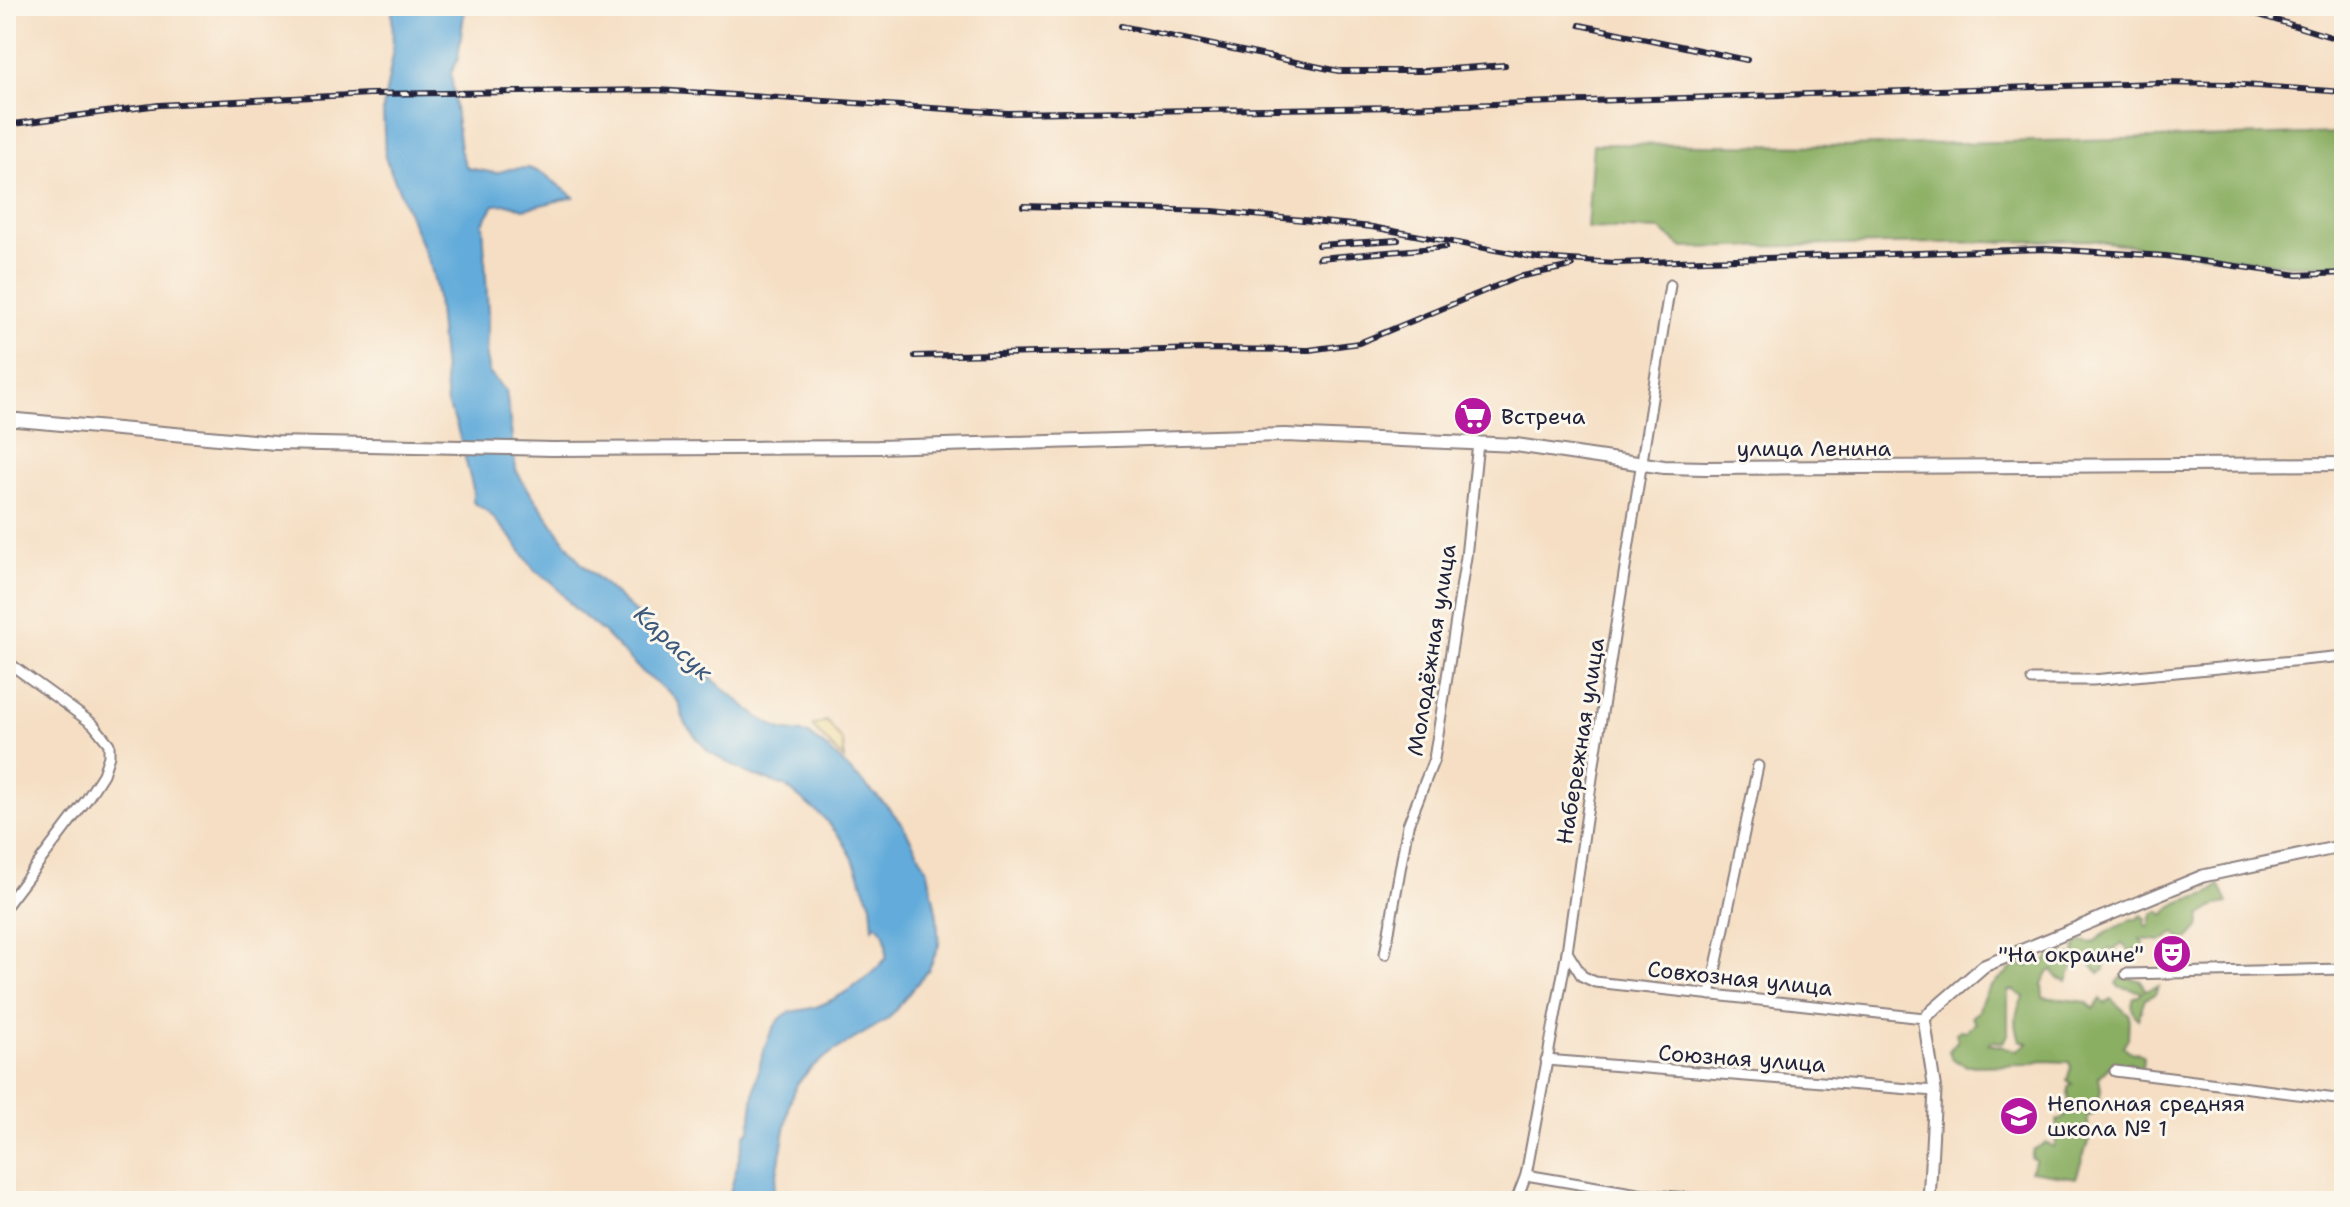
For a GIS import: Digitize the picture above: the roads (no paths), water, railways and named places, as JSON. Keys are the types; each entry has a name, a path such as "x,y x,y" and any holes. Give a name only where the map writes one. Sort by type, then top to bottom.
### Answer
{"main road":[{"name":"улица Ленина","path":"6,419 275,443 421,448 870,447 1285,435 1545,448 1641,463 1705,468 2344,464"}],"street":[{"name":"Набережная улица","path":"1516,1201 1526,1175 1567,952 1670,285"},
{"name":"Молодёжная улица","path":"1385,954 1408,825 1434,759 1466,557 1478,443"},
{"path":"2032,680 2093,680 2344,656"},
{"path":"6,661 93,724 109,744 109,756 103,774 87,799 6,906"},
{"path":"1710,995 1758,766"},
{"path":"1929,1201 1935,1091 1924,1018 1984,966 2203,876 2344,846"},
{"name":"Совхозная улица","path":"1567,952 1582,976 1595,982 1924,1018"},
{"path":"2126,974 2344,969"},
{"name":"Союзная улица","path":"1546,1060 1935,1091"},
{"path":"2115,1071 2344,1100"},
{"path":"1526,1175 1637,1197 1726,1201"}],"water":[{"path":"392,6 465,6 458,59 451,73 460,150 467,168 496,173 529,168 544,174 574,197 524,209 508,204 494,205 483,223 488,314 486,357 489,373 506,391 516,470 523,482 580,562 666,641 757,716 781,730 809,734 829,750 903,825 928,871 939,945 929,969 888,1019 834,1051 812,1067 797,1084 790,1102 772,1201 728,1201 745,1134 750,1130 759,1068 770,1035 786,1014 825,1003 872,973 886,958 884,935 876,924 873,928 871,904 852,857 824,818 785,786 747,773 708,751 685,724 679,703 669,692 643,673 575,609 551,581 535,571 511,537 488,512 473,502 473,489 456,423 447,404 436,288 431,267 385,157 383,109 393,54"}],"railway":[{"path":"2230,6 2344,41"},
{"path":"1580,25 1747,60"},
{"path":"1121,26 1339,71 1424,71 1505,65"},
{"path":"6,125 159,105 369,94 657,90 1008,113 1400,107 2158,83 2229,84 2344,92"},
{"path":"1023,206 1213,211 1372,227 1538,258 1616,263 2046,249 2166,256 2298,275 2344,273"},
{"path":"1318,245 1398,240"},
{"path":"1319,258 1446,247"},
{"path":"915,356 1206,349 1309,350 1359,343 1518,277 1572,266"}],"place":[{"name":"Встреча","path":"1473,416"},
{"name":"\"На окраине\"","path":"2172,954"},
{"name":"Неполная средняя школа № 1","path":"2019,1116"}],"water label":[{"name":"Карасук","path":"673,643"}]}
